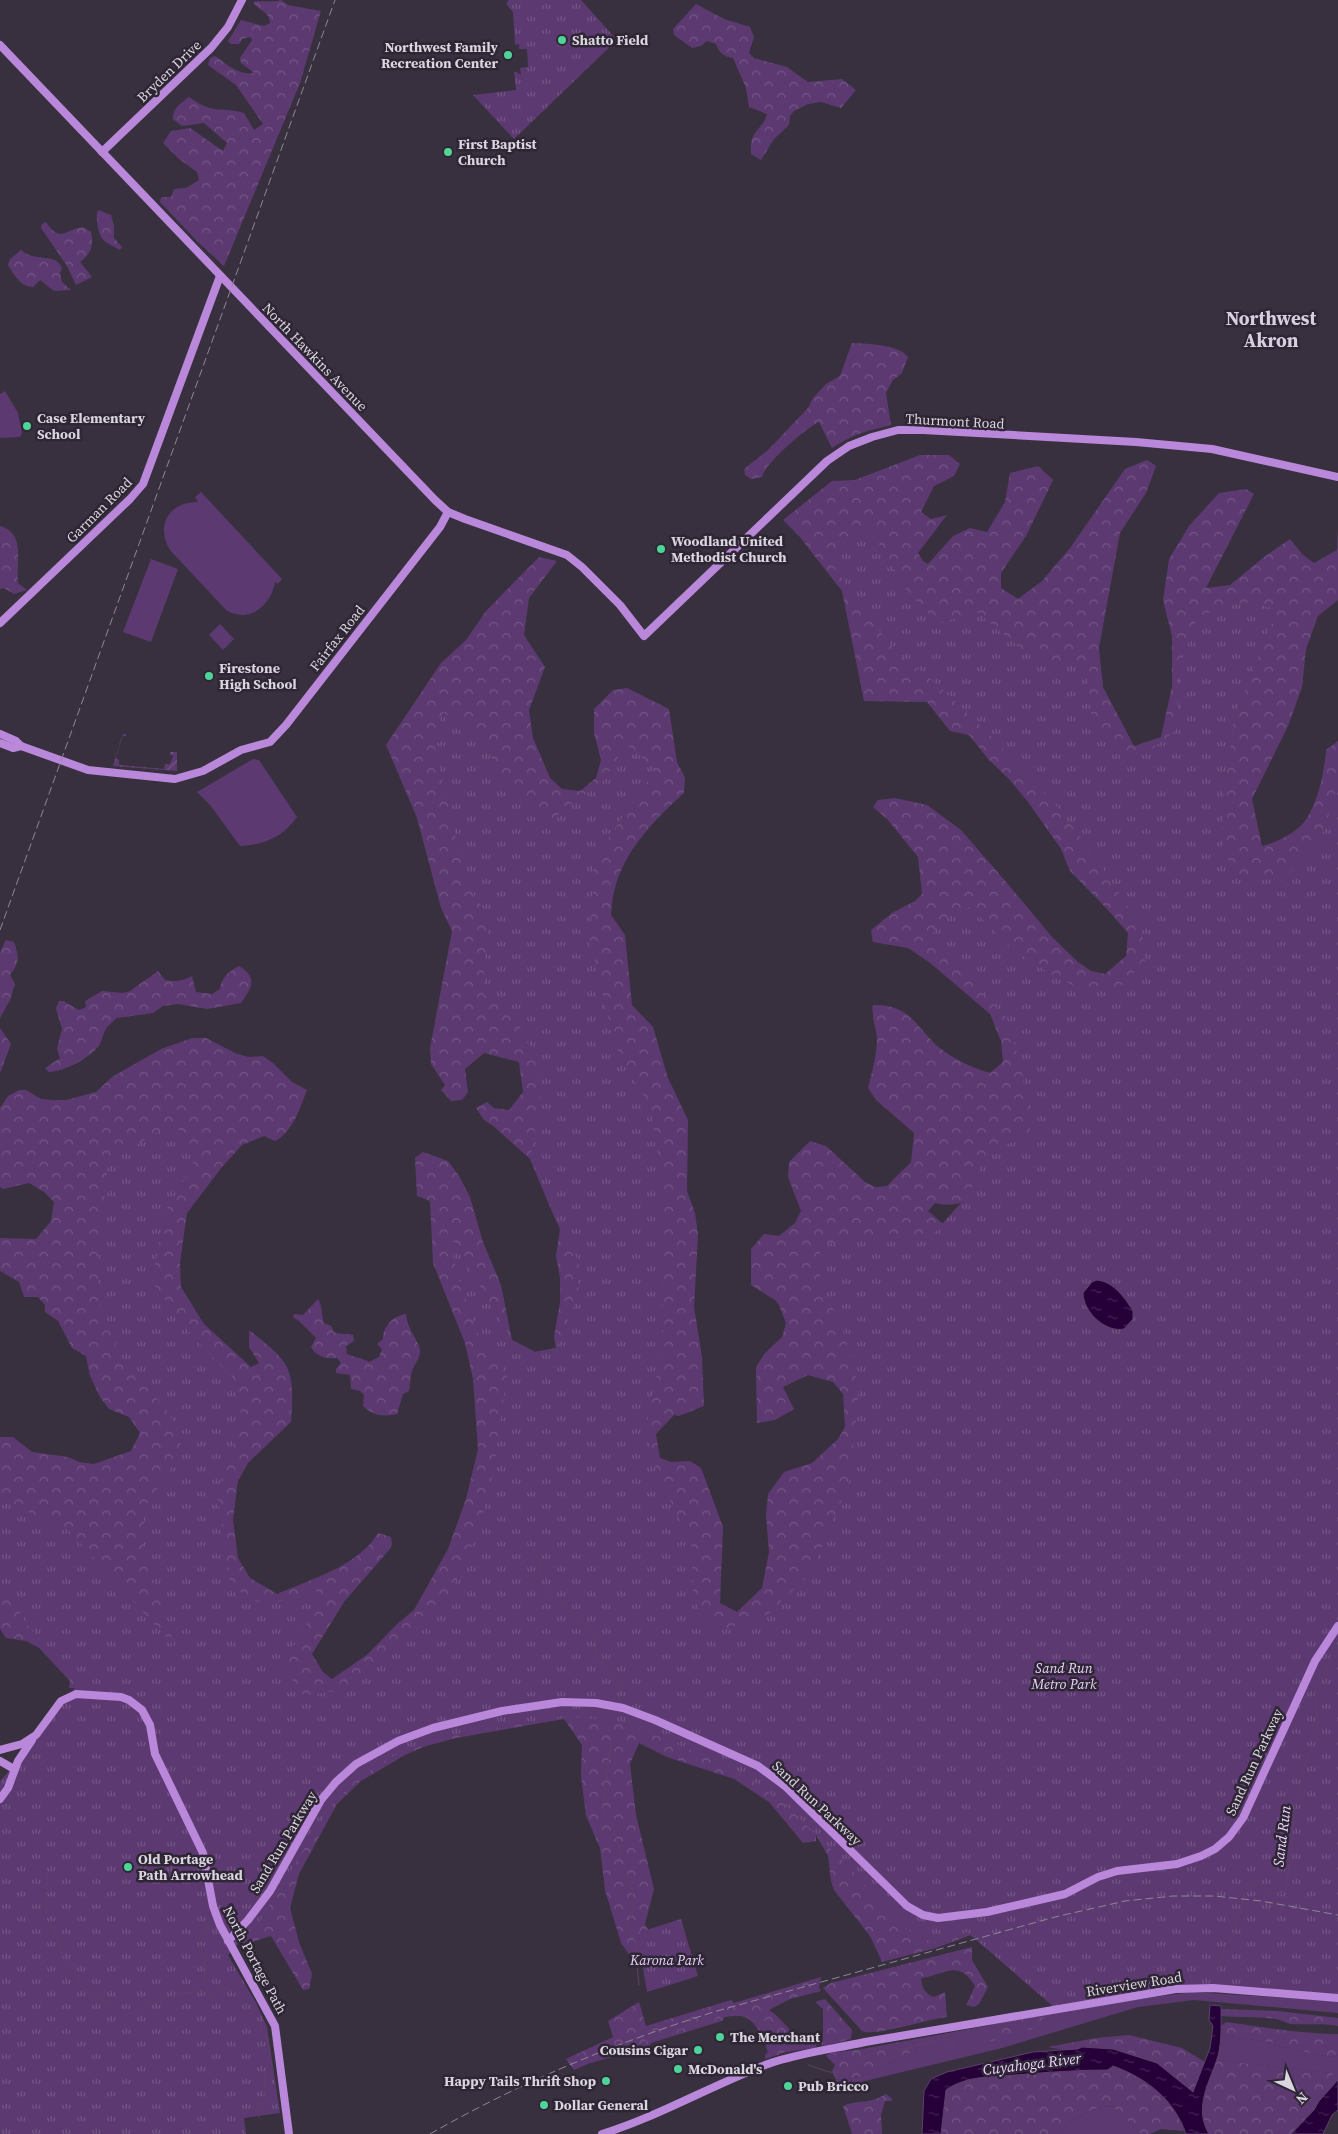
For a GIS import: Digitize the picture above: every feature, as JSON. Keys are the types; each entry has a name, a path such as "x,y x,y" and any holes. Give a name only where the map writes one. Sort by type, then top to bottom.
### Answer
{"street":[{"name":"Bryden Drive","path":"102,152 211,48 228,27 242,0"},
{"name":"North Hawkins Avenue","path":"0,44 220,276 448,512 567,555 583,568 620,605 644,636"},
{"name":"Garman Road","path":"0,623 130,499 143,484 220,276"},
{"name":"Thurmont Road","path":"644,636 827,462 856,443 898,430 1136,442 1212,449 1338,477"},
{"name":"Fairfax Road","path":"21,746 88,770 175,779 197,773 240,750 266,744 276,737 440,527 448,512"},
{"path":"0,734 16,741 21,746"},
{"path":"0,743 13,748 21,746"},
{"name":"Sand Run Parkway","path":"228,1941 248,1920 270,1891 321,1800 336,1782 356,1764 398,1741 433,1728 502,1711 552,1703 596,1702 619,1707 655,1720 752,1762 785,1786 907,1906 926,1916 950,1918 987,1912 1065,1894 1098,1877 1116,1871 1185,1862 1221,1845 1239,1824 1255,1794 1314,1661 1338,1626"},
{"name":"North Portage Path","path":"0,1750 22,1744 36,1734 61,1702 76,1694 121,1697 129,1700 142,1710 150,1725 155,1754 203,1853 213,1906 228,1941 275,2026 289,2134"},
{"path":"0,1798 8,1788 14,1769 36,1734"},
{"path":"0,1761 14,1769"},
{"name":"Riverview Road","path":"602,2134 644,2120 745,2074 804,2053 816,2053 935,2029 1176,1989 1213,1988 1338,1998"}],"green space":[{"path":"281,0 288,5 321,11 300,83 224,266 160,202 161,197 171,197 174,189 186,188 199,180 197,172 179,159 163,143 171,131 190,128 223,151 227,143 204,123 182,126 173,119 176,109 189,97 197,103 210,108 244,113 254,130 263,124 236,85 208,65 210,58 215,56 238,71 254,73 241,63 240,58 252,40 250,37 242,39 239,44 231,44 228,41 241,20 264,26 270,23 266,13 253,2"},
{"path":"509,0 581,0 617,40 514,139 473,95 516,90 514,71 521,75 520,68 528,67 527,49 519,49 519,44 515,45 513,12 506,4"},
{"path":"696,4 724,19 750,27 754,37 749,53 754,58 787,67 808,82 842,79 856,90 841,108 821,102 808,104 794,111 790,116 789,125 774,139 761,160 751,154 751,146 754,135 767,114 749,107 746,88 733,58 722,54 716,44 707,41 701,46 692,48 674,35 673,29"},
{"path":"98,210 111,215 114,226 114,238 122,247 120,250 101,237 97,221"},
{"path":"46,222 51,229 60,234 83,227 91,232 91,249 80,262 92,277 76,285 67,266 41,228 42,224"},
{"path":"21,250 32,256 55,260 59,263 62,268 60,273 62,282 71,290 54,291 40,280 33,287 21,283 8,265 10,259"},
{"path":"852,343 890,347 897,349 908,357 902,373 893,380 886,393 891,425 860,434 832,448 819,422 786,447 770,463 762,477 751,479 745,475 744,469 768,450 808,408 813,398 826,384 840,376"},
{"path":"5,391 18,413 22,433 20,437 0,438 0,394"},
{"name":"Sand Run Metro Park","path":"920,455 949,455 960,464 954,476 934,486 921,512 931,519 947,515 918,553 923,561 928,564 953,536 970,528 987,532 1005,502 1010,473 1038,466 1053,480 1026,536 1001,573 1001,588 1018,599 1042,581 1070,548 1125,469 1147,460 1156,466 1146,493 1120,533 1099,648 1103,687 1134,746 1161,737 1172,686 1172,636 1163,600 1169,559 1189,526 1219,493 1246,489 1254,494 1206,588 1230,585 1264,557 1290,539 1303,555 1314,563 1337,550 1338,527 1338,600 1318,616 1306,649 1302,687 1288,726 1252,799 1262,846 1293,832 1307,818 1315,802 1326,750 1338,741 1338,1960 987,1929 936,1948 882,1962 870,1936 834,1890 828,1856 816,1835 816,1841 803,1843 769,1802 734,1779 667,1757 639,1743 630,1764 636,1815 654,1889 645,1924 650,1933 641,1942 641,1957 635,1963 621,1943 605,1890 600,1848 586,1816 581,1776 582,1745 564,1719 456,1738 426,1746 405,1755 361,1781 337,1804 299,1874 290,1908 299,1942 312,1974 309,1989 303,1990 271,1936 255,1941 243,1948 223,1918 116,1690 69,1688 70,1681 39,1648 26,1641 6,1638 0,1629 0,1437 13,1437 32,1452 68,1457 79,1462 94,1464 131,1451 140,1433 129,1417 109,1409 100,1397 90,1376 86,1356 72,1348 58,1321 45,1312 45,1305 38,1297 24,1297 19,1282 0,1271 0,1238 36,1239 51,1221 54,1202 44,1192 29,1183 3,1189 0,1187 0,1108 8,1096 19,1090 26,1090 41,1099 52,1100 66,1100 96,1092 112,1077 161,1049 192,1038 206,1038 237,1054 249,1057 263,1056 292,1082 307,1090 299,1112 287,1132 275,1141 264,1136 242,1145 222,1167 187,1213 180,1263 181,1287 204,1324 251,1367 259,1363 249,1347 249,1330 282,1359 291,1377 291,1422 248,1463 238,1481 233,1519 238,1558 250,1578 277,1594 347,1563 370,1544 378,1533 391,1537 392,1544 389,1550 344,1602 312,1654 323,1672 332,1679 368,1654 396,1625 414,1610 448,1549 466,1499 478,1449 473,1379 465,1343 433,1263 430,1201 417,1196 415,1158 423,1152 448,1161 459,1176 470,1197 483,1242 501,1285 512,1340 535,1352 556,1348 554,1337 560,1302 560,1278 556,1256 560,1229 530,1159 484,1120 476,1108 487,1102 494,1108 509,1110 523,1092 519,1062 484,1053 465,1069 468,1092 462,1100 451,1101 441,1090 445,1085 431,1064 430,1048 452,931 441,908 417,818 386,745 441,663 466,640 486,611 539,557 557,561 529,598 524,635 545,667 529,710 533,738 550,778 562,789 580,791 596,778 601,760 594,733 594,709 613,690 627,688 669,709 677,762 685,778 684,793 652,824 626,861 614,891 611,915 625,935 632,1005 653,1027 668,1078 688,1120 687,1191 695,1213 698,1235 694,1307 702,1357 704,1406 679,1416 674,1415 656,1434 660,1458 671,1462 690,1461 701,1468 723,1527 720,1603 737,1612 762,1588 769,1552 766,1516 768,1494 784,1472 812,1463 838,1439 845,1427 843,1394 833,1382 808,1375 783,1387 794,1409 775,1420 757,1423 756,1367 765,1353 782,1337 786,1323 775,1300 751,1285 751,1249 764,1234 779,1236 795,1223 801,1211 788,1177 789,1162 810,1141 826,1146 865,1182 875,1187 887,1186 911,1162 914,1133 876,1100 868,1088 877,1041 873,1005 886,1006 905,1013 941,1049 952,1057 971,1066 990,1073 1003,1062 1001,1041 990,1014 929,962 908,948 873,942 871,930 892,913 915,901 922,894 918,857 888,820 873,807 878,800 895,798 927,805 961,830 1052,937 1078,962 1091,971 1105,974 1126,956 1128,933 1070,871 1061,849 1028,802 1009,779 988,759 969,735 950,731 927,702 864,701 842,591 799,536 783,520 832,481 855,480","holes":["967,1201 950,1230 928,1211 935,1203 951,1205"]},
{"path":"201,492 282,579 278,584 275,582 273,591 264,605 251,614 235,614 226,610 170,550 166,541 165,524 172,511 179,506 198,502 195,497"},
{"name":"Sand Run Metro Park","path":"866,522 906,589 938,624 977,612 1025,652 1086,670 1092,720 1121,756 1146,754 1176,730 1180,665 1198,616 1244,602 1278,609 1234,718 1223,802 1222,847 1236,876 1281,881 1321,840 1338,784 1338,1993 1336,1997 1195,1988 1056,2009 967,1932 940,1943 923,1939 906,1929 845,1863 789,1808 747,1776 627,1723 576,1716 460,1733 393,1756 354,1782 330,1807 261,1919 228,1955 256,2003 267,2027 280,2113 244,2118 246,2134 0,2134 0,1781 21,1757 59,1706 81,1682 27,1625 0,1578 0,1499 69,1531 175,1647 144,1553 144,1508 183,1450 170,1414 119,1354 98,1301 99,1249 108,1162 173,1123 198,1154 164,1214 152,1282 192,1336 233,1378 242,1418 217,1491 230,1580 247,1599 270,1605 316,1588 317,1605 293,1647 284,1668 304,1696 348,1689 445,1605 477,1535 493,1474 507,1375 478,1333 458,1277 447,1231 512,1340 535,1352 556,1348 578,1297 579,1262 556,1221 530,1159 542,1087 536,1058 515,1018 483,994 488,915 467,885 445,793 434,738 443,712 482,739 506,787 551,820 604,780 626,744 656,769 595,857 590,943 615,1045 650,1107 661,1173 663,1344 647,1423 653,1462 692,1547 693,1598 707,1623 727,1629 768,1614 811,1573 850,1480 859,1388 843,1331 820,1279 820,1245 890,1234 932,1235 969,1194 986,1154 1031,1133 1021,1065 1006,1017 929,937 949,915 971,907 1014,951 1053,975 1086,992 1117,990 1145,961 1142,928 1102,867 1060,810 996,741 937,684 899,654 867,616 827,556"},
{"path":"0,526 14,535 17,542 18,583 27,590 14,594 4,588 0,589"},
{"path":"151,559 178,569 151,642 123,632"},
{"path":"220,624 234,639 223,650 209,635"},
{"path":"170,752 177,752 177,771 113,766 115,758 119,760 119,765 164,769 165,764 170,764 173,756"},
{"path":"253,759 259,760 297,817 286,830 272,839 257,844 240,846 210,805 197,792"},
{"path":"6,940 14,942 18,959 10,975 15,984 10,1000 0,1018 0,952"},
{"path":"239,966 245,970 251,979 248,992 241,1003 207,1009 178,1004 163,1006 153,1013 117,1018 106,1029 96,1049 84,1059 70,1067 55,1071 49,1072 45,1068 60,1058 57,1049 62,1029 56,1008 59,1001 63,1001 79,1010 86,1007 85,1001 102,991 123,993 130,991 158,971 165,980 169,981 182,980 192,976 196,992 212,994 220,989 226,975"},
{"path":"0,1028 11,1044 0,1073"},
{"path":"318,1299 324,1323 331,1326 334,1332 353,1335 354,1341 346,1346 347,1354 369,1362 379,1357 382,1349 377,1344 383,1339 383,1334 390,1322 406,1314 408,1325 419,1346 420,1353 412,1372 409,1391 403,1394 397,1414 378,1415 363,1406 364,1395 360,1391 351,1389 350,1375 336,1373 336,1369 341,1363 337,1358 322,1357 313,1350 311,1347 316,1338 293,1317 294,1314 303,1315"},
{"name":"Karona Park","path":"681,1919 698,1976 647,1992 637,1933"},
{"path":"972,1947 972,1960 988,1987 979,2004 974,2007 966,2005 975,1986 969,1977 957,1970 921,1978 924,1990 931,1996 934,1997 945,1992 947,2017 878,2032 862,2031 823,1988 831,1983"},
{"path":"821,1977 819,1988 821,1991 790,1999 769,2010 796,2036 809,2043 817,2044 815,2048 786,2052 765,2059 765,2055 768,2052 756,2026 742,2016 725,2016 722,2021 651,2043 649,2047 590,2063 574,2070 566,2059 613,2037 608,2021 639,2002 646,2026 731,2000 734,2003"},
{"path":"1191,1992 1338,2001 1338,2013 1194,2000 1138,2007 1002,2048 836,2088 836,2079 859,2077 917,2051 911,2040 1097,2005"},
{"path":"825,1999 852,2030 851,2039 825,2046 821,2045 823,2038 823,2009 815,2002"},
{"path":"1221,2009 1277,2011 1338,2018 1338,2026 1291,2024 1269,2018 1221,2016"},
{"path":"1032,2017 1045,2018 1046,2022 1032,2029 992,2041 978,2043 977,2040 985,2035 989,2026"},
{"path":"1226,2022 1296,2032 1338,2034 1338,2055 1331,2057 1288,2047 1281,2048 1274,2043 1224,2035 1221,2032 1221,2026"},
{"path":"1221,2032 1224,2035 1274,2043 1281,2048 1288,2047 1331,2057 1338,2055 1338,2080 1336,2082 1331,2073 1217,2060"},
{"path":"1129,2035 1182,2048 1205,2062 1193,2093 1157,2063 1122,2052 1082,2047 1070,2050 1048,2047 1096,2038"},
{"path":"911,2040 917,2051 859,2077 836,2079 832,2071 835,2065 826,2056 830,2053"},
{"path":"1217,2060 1332,2073 1336,2082 1314,2110 1291,2134 1209,2134 1203,2116 1203,2106 1207,2087"},
{"path":"1112,2065 1146,2082 1165,2098 1173,2108 1184,2131 1161,2129 1150,2134 1141,2134 1113,2107 1102,2106 1068,2122 1061,2134 941,2134 946,2089 955,2084 986,2077 1107,2070"},
{"path":"886,2094 892,2101 885,2101 881,2115 882,2134 852,2134 843,2106 874,2100"},
{"path":"1102,2106 1113,2107 1141,2134 1061,2134 1068,2122"}],"water":[{"path":"1097,1280 1114,1287 1133,1311 1133,1319 1124,1329 1110,1328 1103,1324 1096,1319 1087,1307 1083,1293 1092,1282"},
{"name":"Cuyahoga River","path":"1210,2005 1221,2006 1221,2025 1218,2056 1207,2085 1203,2104 1204,2124 1209,2134 1186,2134 1174,2110 1157,2091 1137,2077 1113,2066 1108,2070 995,2076 964,2081 946,2090 941,2134 922,2134 924,2091 931,2079 947,2072 1033,2052 1078,2049 1082,2047 1113,2049 1157,2063 1193,2092 1210,2048 1213,2026 1209,2020"},
{"path":"1338,2080 1338,2110 1332,2115 1323,2134 1291,2134 1314,2110 1319,2101"}],"waterway":[{"path":"526,1534 528,1543 539,1558 542,1585 551,1596 563,1602 591,1630 595,1636 597,1657 617,1680 620,1687 619,1700"},
{"name":"Sand Run","path":"1216,1978 1225,1947 1236,1929 1236,1918 1241,1912 1244,1894 1248,1888 1260,1883 1269,1891 1279,1895 1286,1889 1294,1811 1301,1787 1303,1769 1318,1731 1315,1694 1331,1660 1338,1654"},
{"path":"611,1740 602,1807 604,1815 612,1825 629,1880 635,1907 628,1923 635,1943 639,1985"},
{"path":"48,1873 46,1909 64,1958 72,1963 83,1990 115,2007"},
{"path":"200,1992 205,1968 200,1940 209,1922"},
{"path":"125,2015 161,1999 180,1994 200,1992 209,1999 221,1988 233,1992 261,2023 261,2031 268,2040 270,2053 265,2073 264,2102 253,2107 258,2112 259,2118"},
{"path":"625,2029 634,2007"},
{"path":"630,2043 634,2046 674,2031 731,2015 742,2015 777,2027 798,2046"},
{"path":"808,2065 829,2072 844,2073 869,2055 879,2055 890,2060 899,2052 913,2046 941,2039 953,2041 956,2050"}],"railway":[{"path":"0,930 335,0"},
{"path":"430,2134 534,2080 606,2050 680,2023 1055,1917 1125,1901 1173,1896 1214,1896 1261,1901 1338,1915"}],"place":[{"name":"Shatto Field","path":"562,40"},
{"name":"Northwest Family Recreation Center","path":"508,55"},
{"name":"First Baptist Church","path":"448,152"},
{"name":"Case Elementary School","path":"27,426"},
{"name":"Woodland United Methodist Church","path":"661,549"},
{"name":"Firestone High School","path":"209,676"},
{"name":"Old Portage Path Arrowhead","path":"128,1867"},
{"name":"The Merchant","path":"720,2037"},
{"name":"Cousins Cigar","path":"698,2050"},
{"name":"McDonald's","path":"678,2069"},
{"name":"Happy Tails Thrift Shop","path":"606,2081"},
{"name":"Pub Bricco","path":"788,2086"},
{"name":"Dollar General","path":"544,2105"}],"district":[{"name":"Northwest Akron","path":"1271,329"}]}
